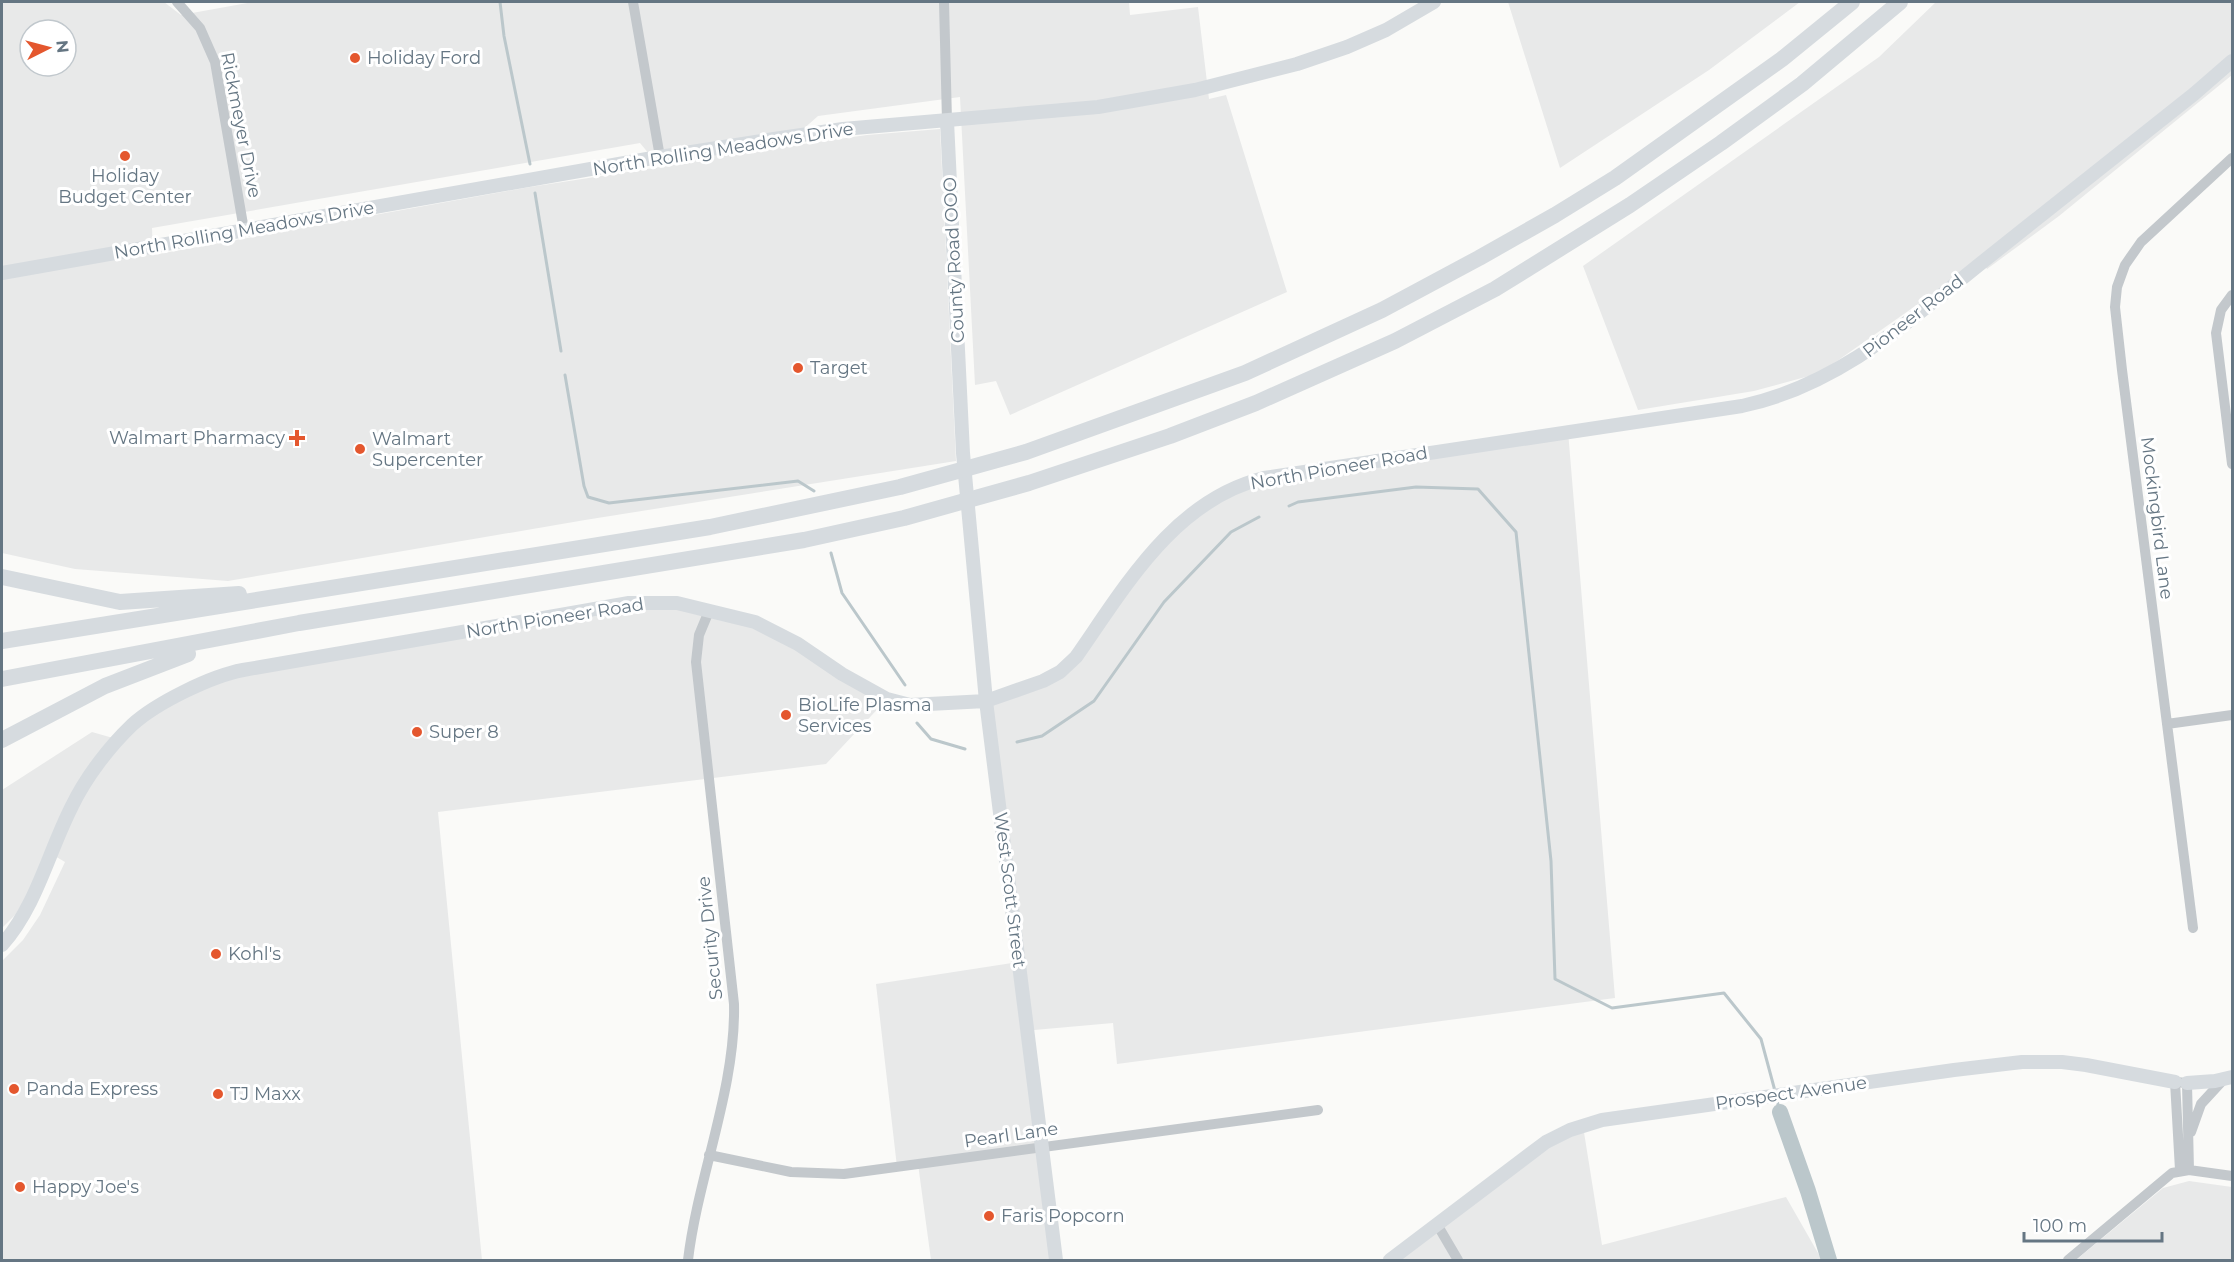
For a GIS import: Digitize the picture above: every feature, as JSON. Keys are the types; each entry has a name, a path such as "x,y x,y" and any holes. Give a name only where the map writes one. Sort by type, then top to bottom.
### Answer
{"highway":[{"path":"2,641 710,527 900,487 1026,452 1245,373 1382,310 1565,209 1615,178 1782,59 1852,2"},
{"path":"2,679 299,623 804,540 904,518 1029,483 1170,436 1256,403 1395,340 1495,289 1630,205 1721,143 1802,84 1900,2"},
{"path":"2,577 120,602 341,587"},
{"path":"2,740 105,686 176,657 299,623"}],"main road":[{"name":"North Rolling Meadows Drive","path":"2,273 660,157 843,129 1098,107 1195,90 1297,64 1347,47 1418,13 1434,2"},
{"name":"Pioneer Road","path":"1531,436 1742,406 1786,394 1830,375 1857,359 1911,318 2201,89 2232,61"},
{"name":"County Road OOO","path":"947,121 963,453 969,518"},
{"name":"North Pioneer Road","path":"2,945 32,899 73,804 99,764 132,725 142,717 216,678 243,670 629,603 677,603 755,622 798,644 842,674 887,699 910,705 986,701 1043,681 1060,672 1076,657 1153,551 1198,508 1228,490 1264,478 1531,436"},
{"name":"West Scott Street","path":"969,518 986,701 1056,1260"},
{"name":"Prospect Avenue","path":"1390,1260 1554,1137 1602,1120 1954,1070 2041,1061 2086,1065 2181,1083 2228,1078"}],"street":[{"name":"Rickmeyer Drive","path":"177,2 200,28 213,56 244,230"},
{"path":"633,2 660,157"},
{"name":"County Road OOO","path":"944,2 947,121"},
{"name":"Mockingbird Lane","path":"2193,928 2115,320 2115,295 2125,265 2138,245 2232,158"},
{"path":"2232,295 2221,310 2216,333 2232,464"},
{"name":"Security Drive","path":"688,1260 730,1061 734,1017 696,662 699,635 709,611"},
{"path":"2167,724 2232,715"},
{"path":"2184,1170 2191,1130 2198,1110 2205,1099 2228,1078"},
{"path":"2181,1083 2188,1153"},
{"path":"2181,1083 2184,1170"},
{"name":"Pearl Lane","path":"709,1155 782,1171 835,1174 1318,1110"},
{"path":"2068,1260 2165,1177 2184,1170 2232,1176"},
{"path":"1438,1226 1458,1260"}],"shaded area":[{"path":"2,2 164,2 181,15 253,2 1129,2 1130,15 1198,7 1209,99 1226,95 1287,292 1010,415 996,381 975,385 960,97 818,116 783,147 867,135 940,129 956,461 585,520 228,581 75,569 2,553","holes":["640,143 660,167 530,187 153,255 152,228"]},
{"path":"1508,2 1800,2 1709,70 1560,168"},
{"path":"1936,2 2232,2 2232,75 2059,216 1987,269 1980,257 1938,290 1820,373 1754,391 1638,410 1583,266 1879,57"},
{"path":"1568,431 1615,998 1117,1064 1113,1023 1023,1031 1056,1260 931,1260 918,1164 897,1167 876,984 1012,963 986,701 1060,672 1153,551 1228,490"},
{"path":"629,603 740,617 887,699 826,764 438,812 482,1260 2,1260 2,961 23,940 40,915 65,862 48,852 29,893 15,915 2,928 2,790 92,732 120,740 132,725 216,678"},
{"path":"1583,1126 1602,1245 1786,1197 1822,1260 1390,1260 1491,1185"},
{"path":"2189,1181 2232,1187 2232,1260 2076,1260 2163,1188"}],"waterway":[{"path":"500,2 504,36 530,164"},
{"path":"535,193 561,351"},
{"path":"565,375 584,486 588,497 609,503 798,481 814,491"},
{"path":"1289,506 1298,502 1416,487 1478,489 1516,532 1551,861 1555,979 1612,1008 1724,993 1761,1039 1775,1091"},
{"path":"1017,742 1042,736 1094,701 1164,602 1231,532 1259,517"},
{"path":"831,553 842,593 905,685"},
{"path":"917,723 931,739 965,749"},
{"path":"1777,1101 1780,1112"},
{"path":"1780,1112 1829,1260"}],"place":[{"name":"Holiday Ford","path":"355,58"},
{"name":"Holiday Budget Center","path":"125,156"},
{"name":"Target","path":"798,368"},
{"name":"Walmart Pharmacy","path":"297,438"},
{"name":"Walmart Supercenter","path":"360,449"},
{"name":"BioLife Plasma Services","path":"786,715"},
{"name":"Super 8","path":"417,732"},
{"name":"Kohl's","path":"216,954"},
{"name":"Panda Express","path":"14,1089"},
{"name":"TJ Maxx","path":"218,1094"},
{"name":"Happy Joe's","path":"20,1187"},
{"name":"Faris Popcorn","path":"989,1216"}]}
